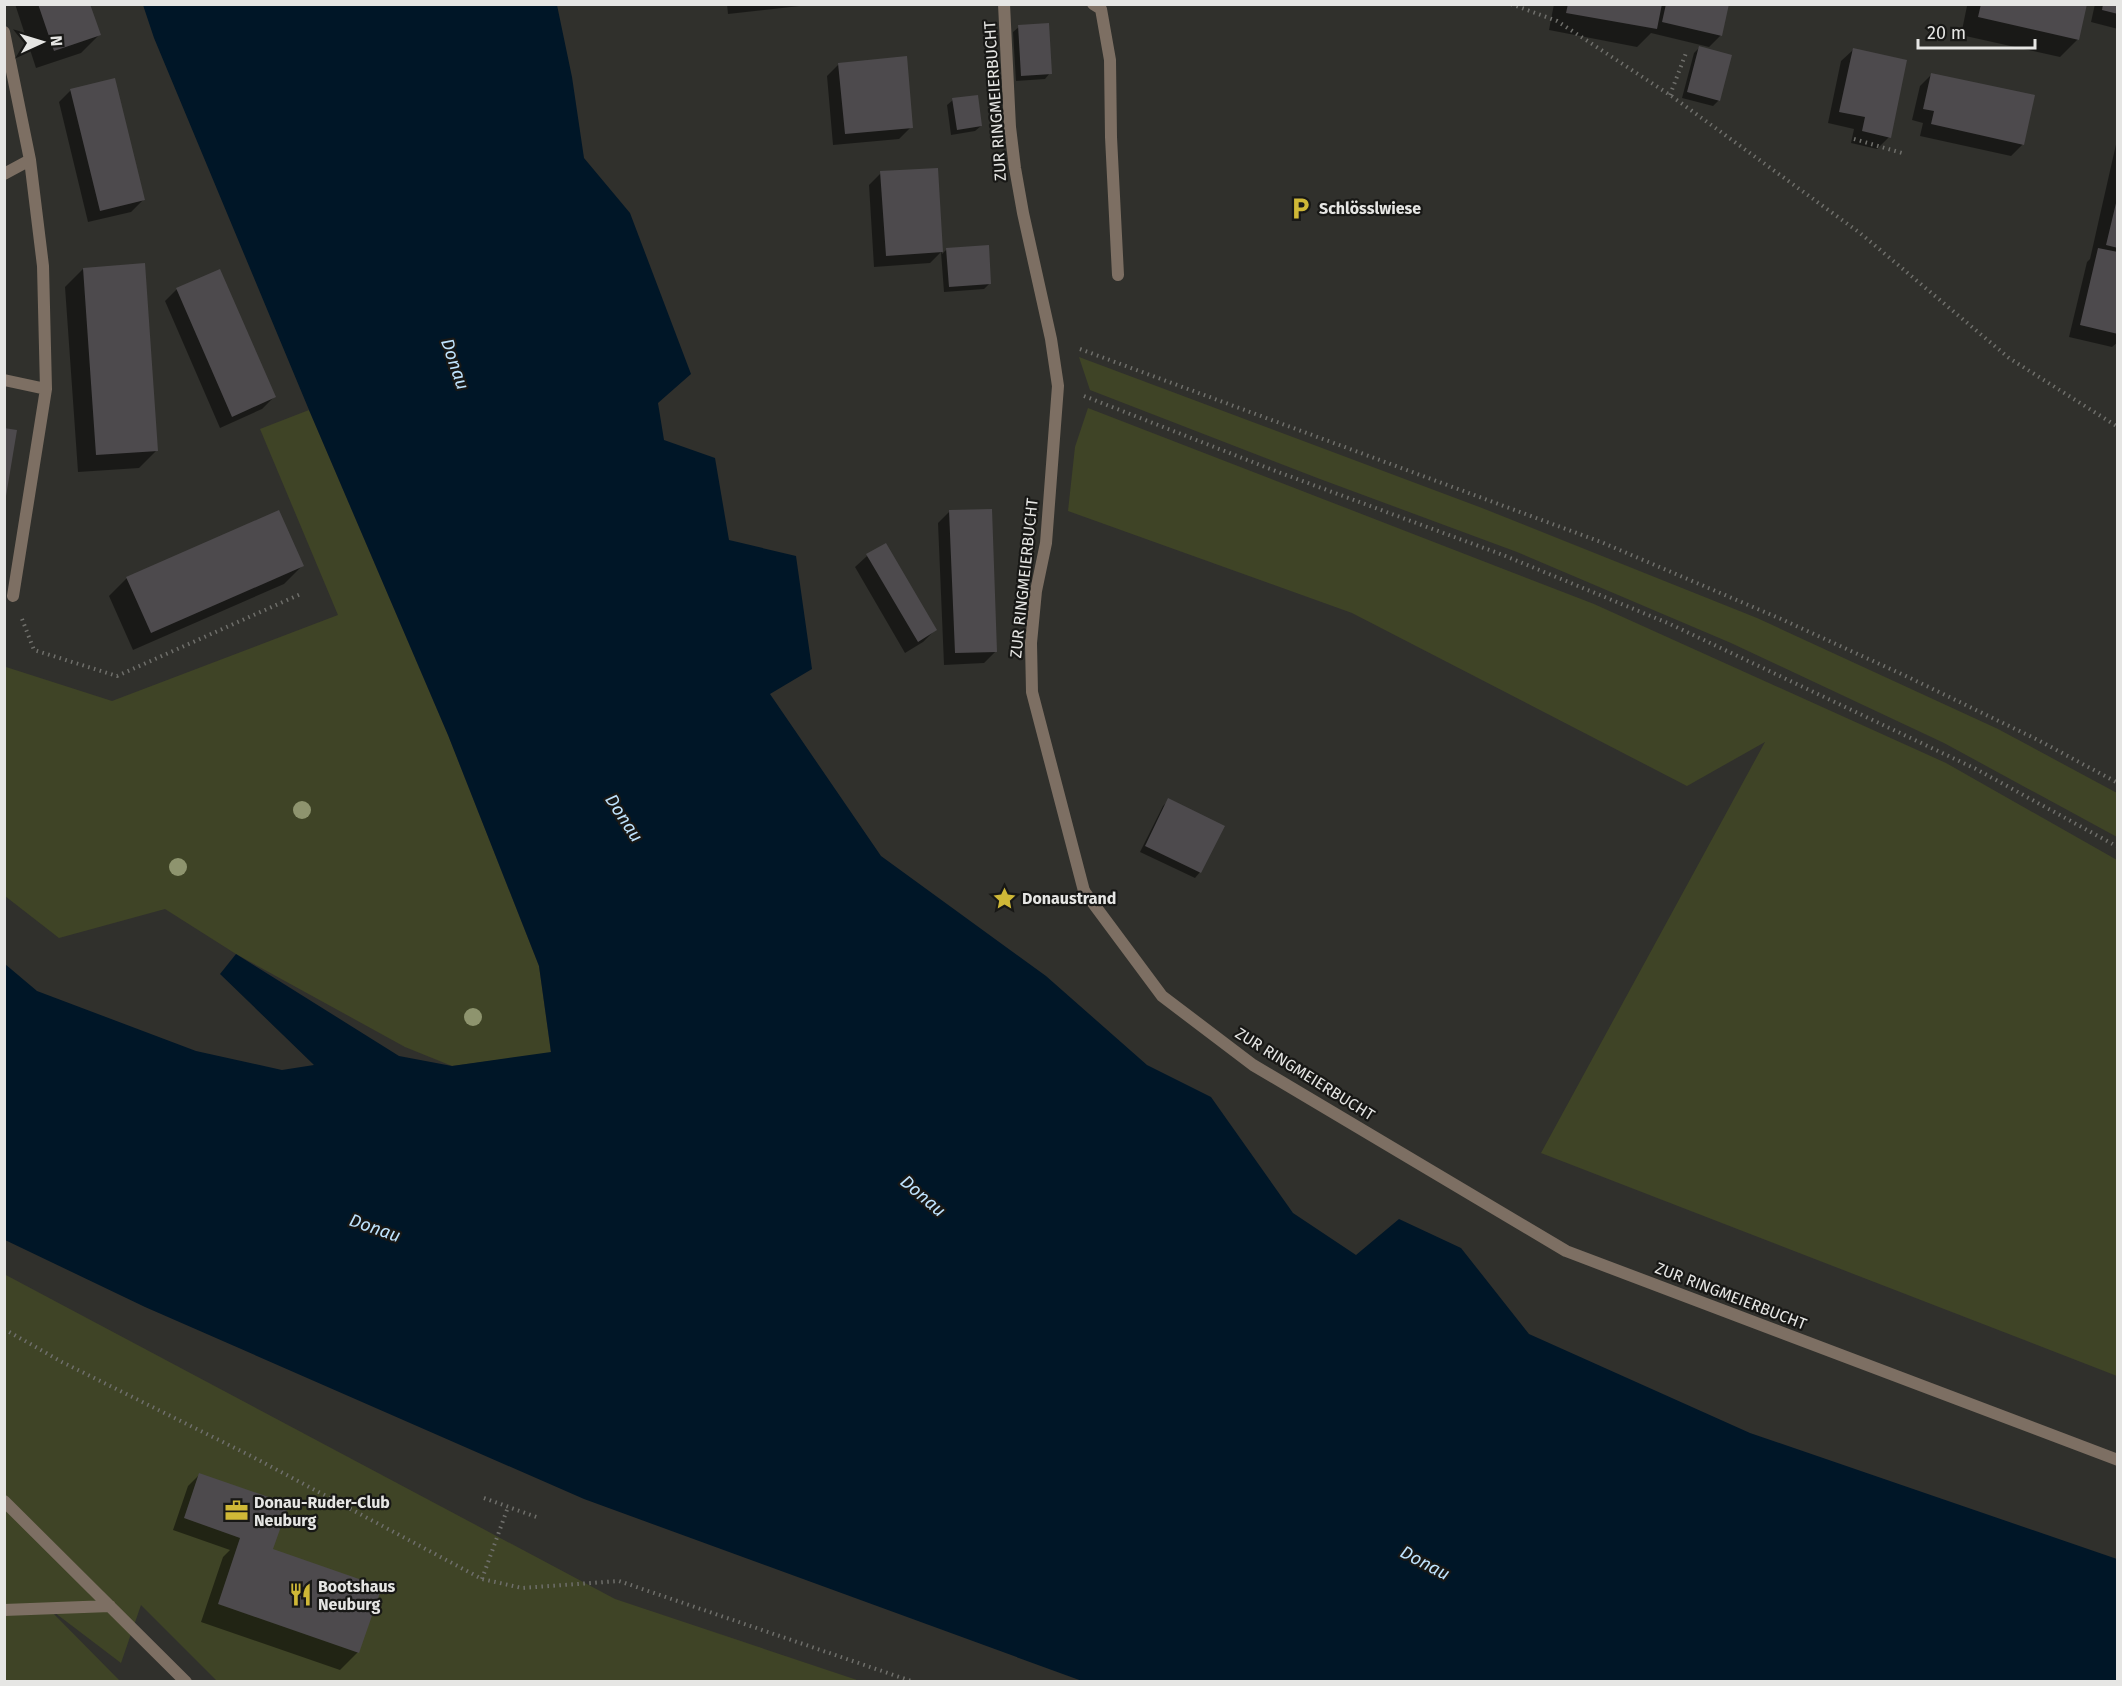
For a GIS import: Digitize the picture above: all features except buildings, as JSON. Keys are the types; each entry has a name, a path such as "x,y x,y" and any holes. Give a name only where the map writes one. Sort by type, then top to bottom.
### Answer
{"street":[{"name":"ZUR RINGMEIERBUCHT","path":"1004,4 1010,127 1015,168 1051,339 1058,386 1046,543 1036,591 1033,623 1032,692 1084,891 1162,996 1253,1065 1566,1251 2118,1460"},
{"path":"1093,4 1101,9 1110,60 1111,137 1118,275"},
{"path":"4,32 30,160 43,266 46,388 14,596"},
{"path":"4,174 30,160"},
{"path":"4,380 46,388"},
{"path":"4,1501 186,1682"},
{"path":"4,1610 110,1606"}],"path":[{"path":"1511,4 1557,21 1670,95 1860,233 2009,358 2118,427"},
{"path":"1670,95 1686,53"},
{"path":"1854,139 1902,153"},
{"path":"1051,339 1601,542 1781,619 1908,677 2038,740 2118,783"},
{"path":"1058,386 1278,472 1503,555 1670,624 1976,769 2118,847"},
{"path":"14,596 34,650 117,676 303,593"},
{"path":"4,1329 62,1362 251,1456 482,1579 522,1588 619,1581 914,1682"},
{"path":"484,1498 539,1518"},
{"path":"482,1579 508,1507"}],"green space":[{"path":"1079,357 1482,508 1757,618 1998,729 2117,793 2117,837 1944,743 1731,643 1517,552 1090,390"},
{"path":"1088,408 1594,604 1946,763 2117,860 2117,1376 1541,1153 1765,742 1687,786 1352,613 1068,511 1075,447"},
{"path":"309,410 448,735 539,966 551,1053 452,1066 405,1047 236,954 165,909 59,938 5,896 4,664 6,667 112,701 338,615 260,429"},
{"path":"4,1274 615,1599 860,1681 217,1681 141,1605 121,1663 46,1606 120,1681 5,1681"}],"water":[{"name":"Donau","path":"143,5 557,5 572,77 584,158 630,213 691,374 658,403 664,440 715,458 729,540 796,556 812,669 770,694 881,856 1046,976 1147,1065 1211,1097 1293,1213 1356,1255 1399,1219 1461,1248 1529,1334 1750,1433 2117,1559 2117,1681 1082,1681 584,1499 145,1307 5,1240 5,964 37,991 196,1051 282,1070 314,1065 220,974 236,954 399,1056 452,1066 551,1052 539,966 448,735 309,410 154,38"}],"place":[{"name":"Schlösslwiese","path":"1301,208"},
{"name":"Donaustrand","path":"1004,898"},
{"name":"Donau-Ruder-Club Neuburg","path":"236,1511"},
{"name":"Bootshaus Neuburg","path":"300,1595"}]}
